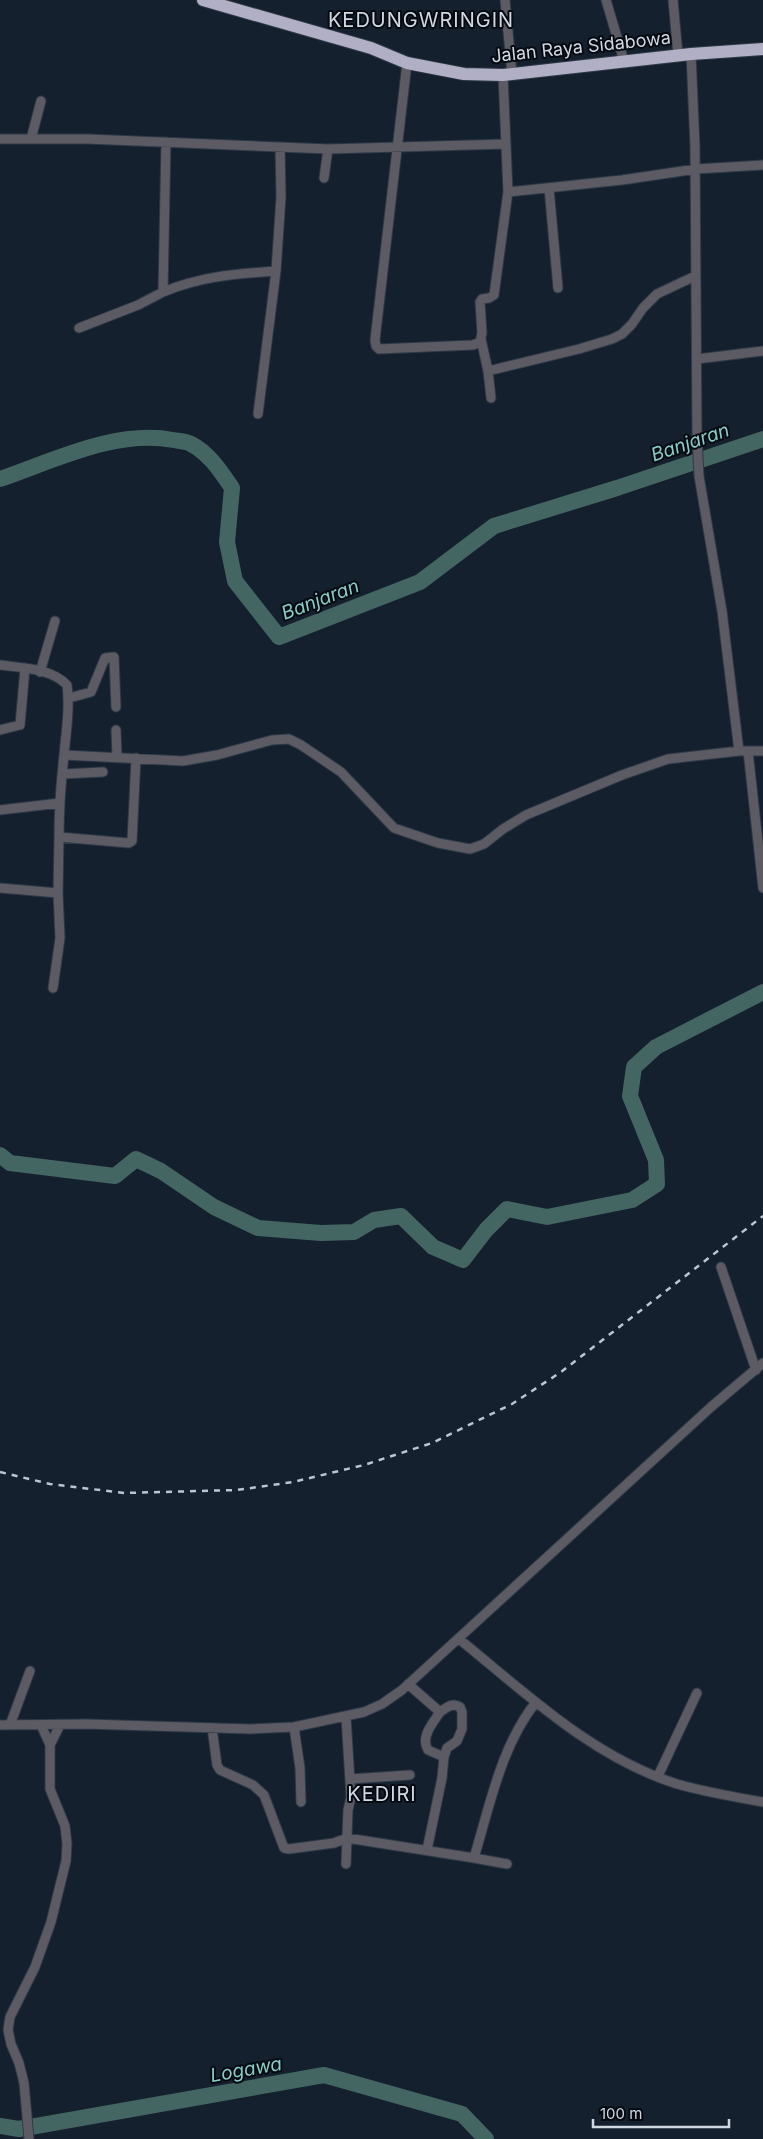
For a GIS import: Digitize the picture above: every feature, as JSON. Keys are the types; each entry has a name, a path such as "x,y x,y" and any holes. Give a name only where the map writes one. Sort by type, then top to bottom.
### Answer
{"highway":[{"name":"Jalan Raya Sidabowa","path":"203,0 371,48 407,64 464,74 507,75 684,54 763,49"}],"street":[{"path":"491,398 488,371 481,339 480,302 483,298 492,297 496,288 508,192 506,0"},
{"path":"606,0 624,61"},
{"path":"673,0 684,54 696,169 695,276 699,476 744,751 763,888"},
{"path":"407,64 387,226 376,346 383,350 474,345 478,344 481,339"},
{"path":"31,139 41,101"},
{"path":"0,142 31,139 328,148 506,144"},
{"path":"163,292 166,142"},
{"path":"258,414 276,271 281,197 280,146"},
{"path":"324,178 328,148"},
{"path":"508,192 696,169 763,165"},
{"path":"549,188 558,288"},
{"path":"80,328 138,305 188,282 211,277 276,271"},
{"path":"488,371 580,350 612,340 622,334 632,324 657,294 695,276"},
{"path":"697,359 763,351"},
{"path":"40,672 55,620"},
{"path":"69,698 91,692 105,658 114,658 116,707"},
{"path":"0,665 40,672 61,679 67,685 69,698 67,740 60,803 59,837 58,892 60,938 53,988"},
{"path":"0,730 20,725 25,668"},
{"path":"116,730 117,758"},
{"path":"64,755 183,761 216,756 272,740 289,739 341,772 394,828 438,843 470,849 484,844 503,829 526,815 622,775 682,756 763,751"},
{"path":"59,837 132,841 136,758"},
{"path":"63,774 102,772"},
{"path":"0,810 60,803"},
{"path":"0,888 58,892"},
{"path":"721,1267 756,1370"},
{"path":"0,1725 86,1724 212,1728 294,1727 346,1716 376,1707 408,1684 459,1639 528,1573 763,1363"},
{"path":"459,1639 590,1743 616,1758 678,1784 763,1802"},
{"path":"10,1725 30,1671"},
{"path":"408,1684 440,1712"},
{"path":"658,1776 697,1693"},
{"path":"474,1858 500,1769 522,1719 536,1702"},
{"path":"427,1850 442,1778 444,1757 447,1748 457,1741 462,1729 462,1712 460,1707 454,1705 440,1712 430,1727 425,1740 425,1746 428,1750 444,1757"},
{"path":"346,1716 351,1797 348,1810 346,1864"},
{"path":"29,2139 24,2083 8,2030 10,2017 35,1967 51,1922 67,1853 65,1826 50,1789 50,1745 41,1725"},
{"path":"50,1745 60,1725"},
{"path":"294,1727 300,1768 301,1802"},
{"path":"212,1728 220,1770 254,1785 264,1795 284,1848 334,1843 347,1838 507,1864"},
{"path":"350,1779 410,1775"}],"waterway":[{"name":"Banjaran","path":"0,479 63,456 107,443 151,438 182,441 191,444 209,458 232,488 227,542 235,581 279,637 420,582 494,526 617,488 763,439"},
{"path":"0,1155 10,1163 115,1176 136,1159 161,1171 214,1207 258,1228 321,1233 354,1232 374,1220 401,1216 433,1247 463,1260 486,1230 507,1209 547,1217 632,1200 657,1184 656,1160 630,1096 634,1067 656,1047 763,992"},
{"name":"Logawa","path":"0,2126 19,2129 324,2075 462,2114 486,2139"}],"railway":[{"path":"0,1472 50,1484 124,1493 237,1490 293,1482 364,1465 432,1443 512,1404 561,1372 763,1216"}],"district":[{"name":"KEDUNGWRINGIN","path":"421,20"},
{"name":"KEDIRI","path":"382,1794"}]}
